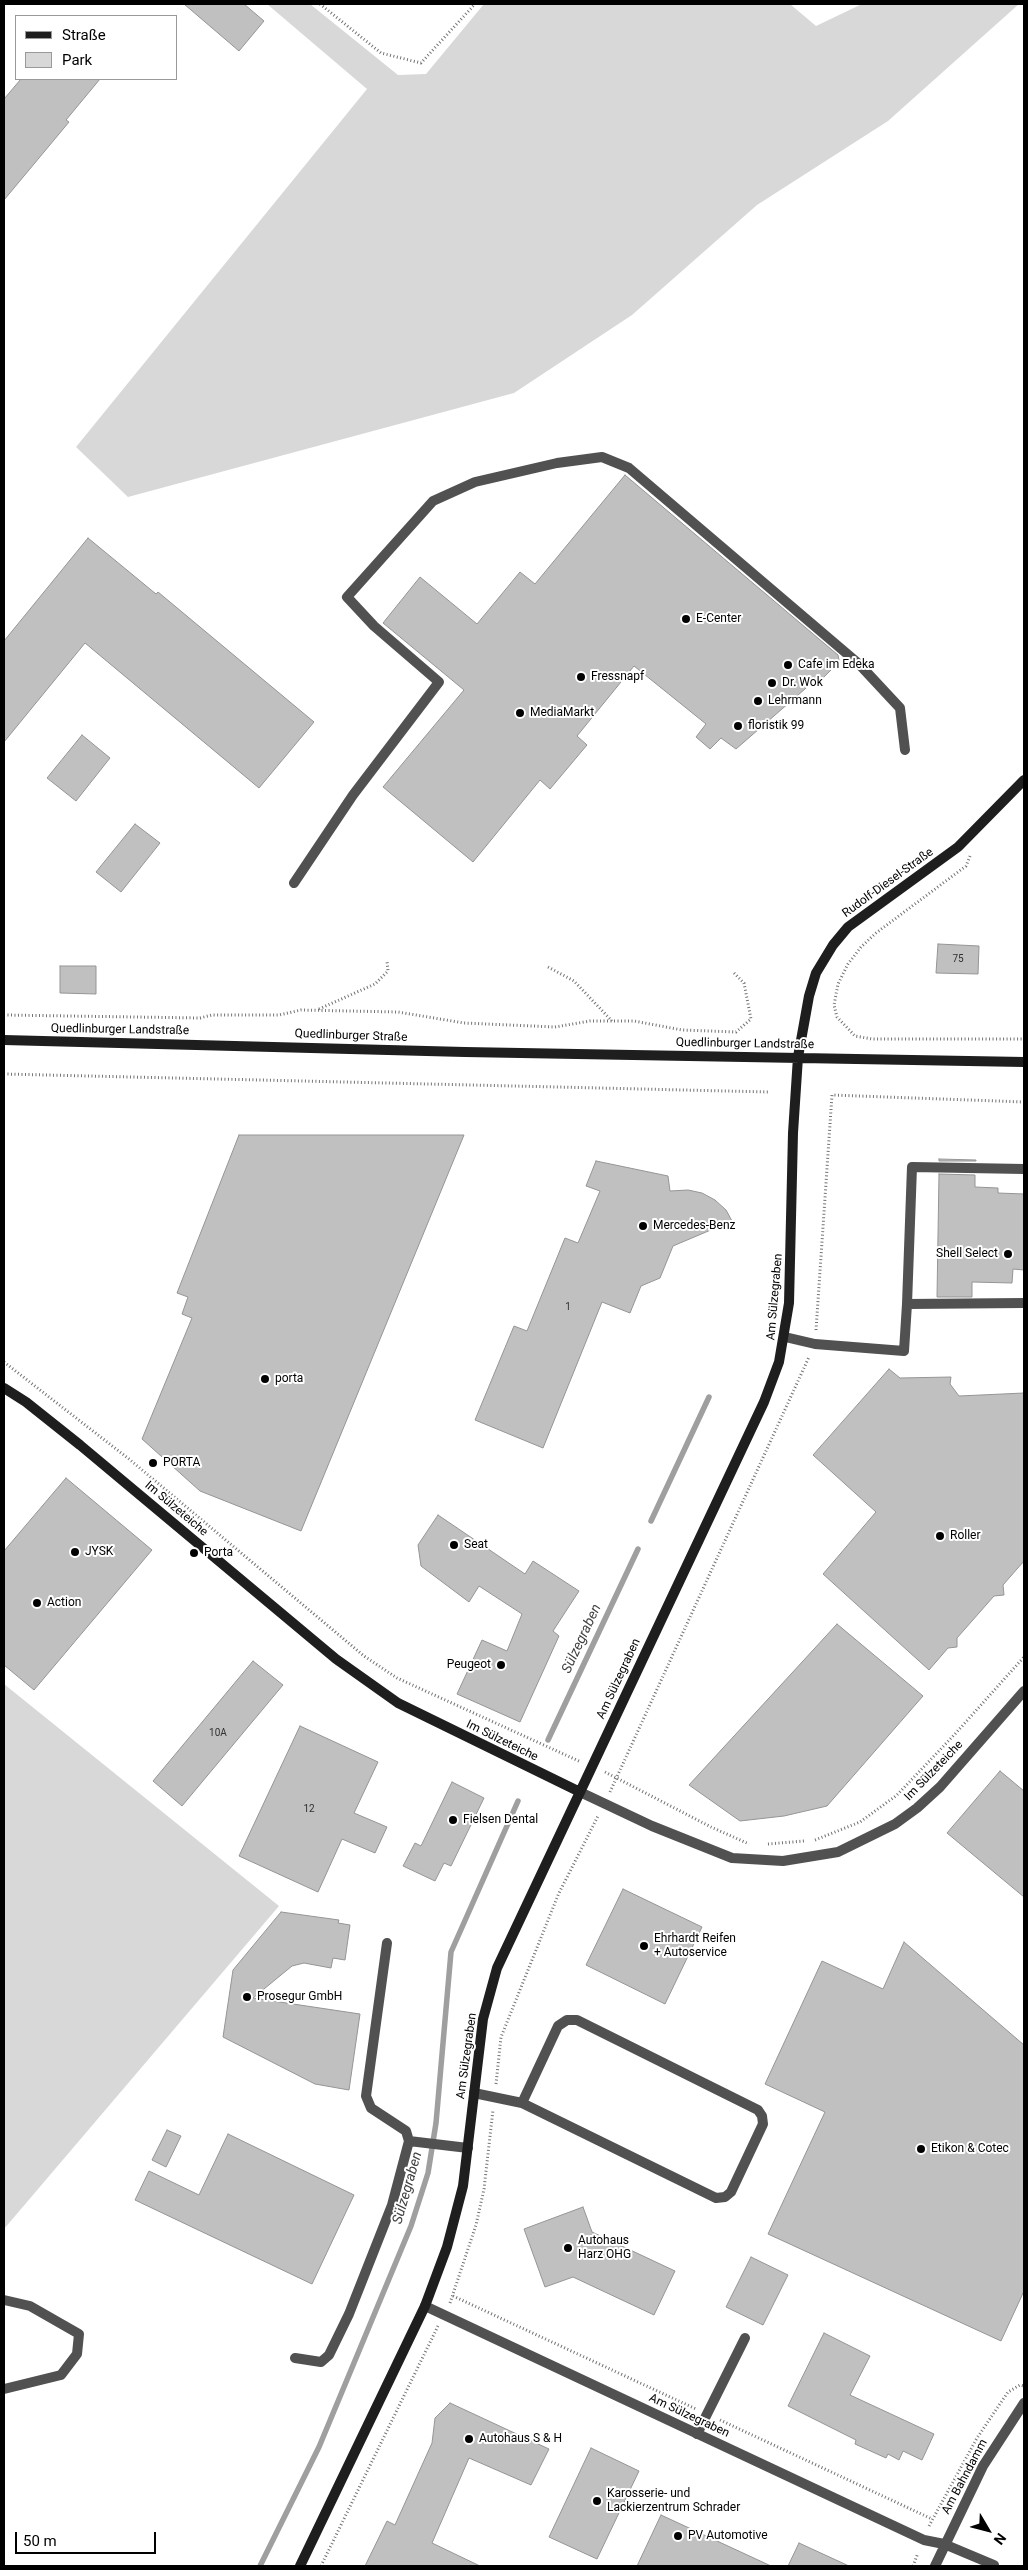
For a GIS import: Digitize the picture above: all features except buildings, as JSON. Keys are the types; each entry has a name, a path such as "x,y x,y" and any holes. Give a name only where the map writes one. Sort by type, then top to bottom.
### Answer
{"street":[{"path":"294,883 353,795 439,682 374,626 347,597 434,501 475,482 557,463 602,457 629,468 859,664 900,708 905,750"},
{"name":"Rudolf-Diesel-Straße","path":"798,1058 813,983 823,959 839,937 862,916 958,847 1024,780"},
{"name":"Quedlinburger Landstraße","path":"4,1040 236,1046"},
{"name":"Quedlinburger Straße","path":"236,1046 465,1052"},
{"name":"Quedlinburger Landstraße","path":"465,1052 1024,1062"},
{"name":"Am Sülzegraben","path":"300,2566 424,2306 447,2246 458,2205 468,2148 483,2019 497,1968 768,1391 779,1362 785,1337 789,1303 793,1133 798,1058"},
{"path":"785,1337 815,1344 904,1351 912,1167 1024,1169"},
{"path":"907,1304 1024,1303"},
{"name":"Im Sülzeteiche","path":"4,1388 26,1402 80,1445 336,1659 398,1703 580,1792 707,1850 732,1858 783,1861 838,1852 895,1824 917,1808 940,1787 1024,1691"},
{"path":"387,1943 366,2096 371,2108 406,2131 414,2142 468,2148"},
{"path":"474,2093 522,2103 716,2198 725,2197 731,2192 763,2124 762,2116 758,2110 577,2020 568,2020 558,2026 522,2103"},
{"path":"296,2358 321,2362 329,2355 349,2314 392,2205 414,2142"},
{"path":"4,2300 30,2306 78,2334 77,2354 61,2375 4,2389"},
{"name":"Am Sülzegraben","path":"424,2306 924,2540 944,2544 994,2565"},
{"path":"697,2434 745,2338"},
{"name":"Am Bahndamm","path":"935,2566 983,2466 1024,2403"}],"path":[{"path":"320,4 381,53 421,63 475,4"},
{"path":"972,850 966,866 876,933 848,964 838,984 834,1006 837,1017 855,1036 872,1038 1024,1039"},
{"path":"316,1010 375,984 388,971 387,961"},
{"path":"548,967 574,981 612,1021"},
{"path":"4,1015 200,1018 212,1015 279,1015 301,1010 316,1010 398,1012 464,1023 555,1027 590,1021 634,1021 682,1030 736,1032 751,1019 744,983 732,972"},
{"path":"4,1074 769,1092"},
{"path":"321,2566 453,2296 476,2225 484,2189 501,2037 559,1893 617,1778 815,1344 832,1095 1024,1102"},
{"path":"4,1362 129,1459 364,1656 397,1678 617,1778 711,1827 752,1845"},
{"path":"761,1844 812,1841 860,1822 897,1795 1024,1657"},
{"path":"932,2519 977,2438 1008,2392 1020,2385 1024,2386"}],"green space":[{"path":"267,4 310,4 398,75 426,74 484,4 790,4 816,26 862,4 1019,4 888,121 757,205 632,315 514,393 128,497 76,447 367,89"},
{"path":"4,1684 279,1906 4,2229"}],"waterway":[{"name":"Sülzegraben","path":"651,1521 709,1397"},
{"name":"Sülzegraben","path":"548,1740 638,1549"},
{"name":"Sülzegraben","path":"260,2566 319,2447 411,2226 428,2173 436,2123 451,1952 518,1801"}],"place":[{"name":"E-Center","path":"686,619"},
{"name":"Cafe im Edeka","path":"788,665"},
{"name":"Fressnapf","path":"581,677"},
{"name":"Dr. Wok","path":"772,683"},
{"name":"Lehrmann","path":"758,701"},
{"name":"MediaMarkt","path":"520,713"},
{"name":"floristik 99","path":"738,726"},
{"name":"Mercedes-Benz","path":"643,1226"},
{"name":"Shell Select","path":"1008,1254"},
{"name":"porta","path":"265,1379"},
{"name":"PORTA","path":"153,1463"},
{"name":"Roller","path":"940,1536"},
{"name":"Seat","path":"454,1545"},
{"name":"JYSK","path":"75,1552"},
{"name":"Porta","path":"194,1553"},
{"name":"Action","path":"37,1603"},
{"name":"Peugeot","path":"501,1665"},
{"name":"Fielsen Dental","path":"453,1820"},
{"name":"Ehrhardt Reifen + Autoservice","path":"644,1946"},
{"name":"Prosegur GmbH","path":"247,1997"},
{"name":"Etikon & Cotec","path":"921,2149"},
{"name":"Autohaus Harz OHG","path":"568,2248"},
{"name":"Autohaus S & H","path":"469,2439"},
{"name":"Karosserie- und Lackierzentrum Schrader","path":"597,2501"},
{"name":"PV Automotive","path":"678,2536"}]}
